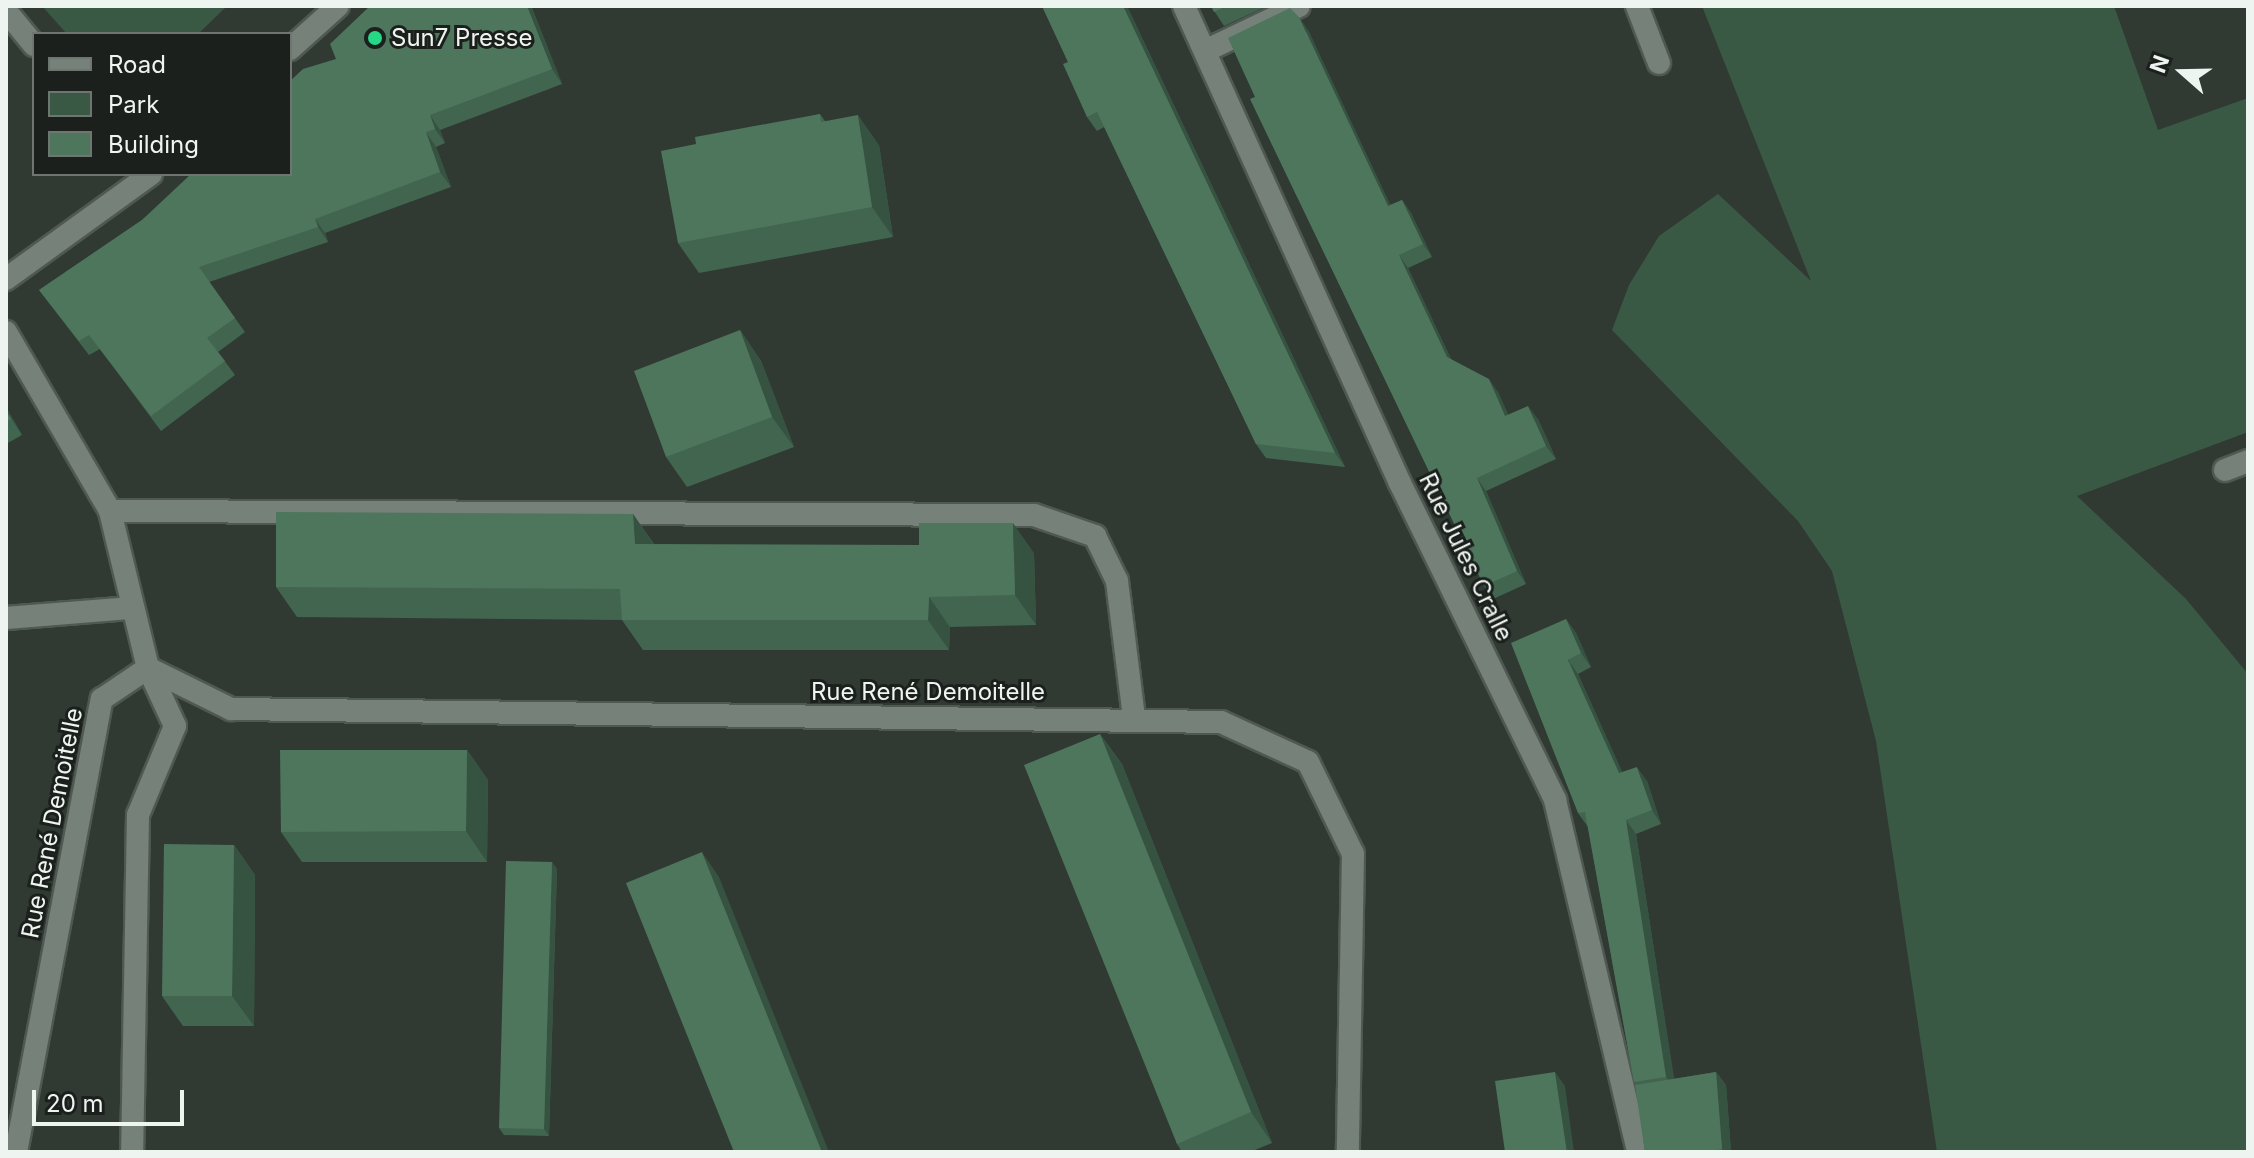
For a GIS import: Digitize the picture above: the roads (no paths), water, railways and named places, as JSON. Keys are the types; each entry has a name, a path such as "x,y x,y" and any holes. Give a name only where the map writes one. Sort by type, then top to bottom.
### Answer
{"street":[{"path":"292,47 338,6"},
{"name":"Rue Jules Cralle","path":"1184,6 1400,483 1555,800 1638,1152"},
{"path":"1205,51 1299,6"},
{"path":"1637,6 1659,63"},
{"path":"6,11 32,43"},
{"path":"6,279 145,176"},
{"path":"6,332 110,511 131,608 148,668 175,726 138,815 132,1152"},
{"path":"2225,470 2248,461"},
{"path":"110,511 1034,515 1095,536 1117,581 1134,718"},
{"path":"6,618 131,608"},
{"name":"Rue René Demoitelle","path":"16,1152 102,699 148,668 231,709 1134,718 1221,722 1308,762 1353,854 1348,1152"}],"place":[{"name":"Sun7 Presse","path":"375,38"}]}
